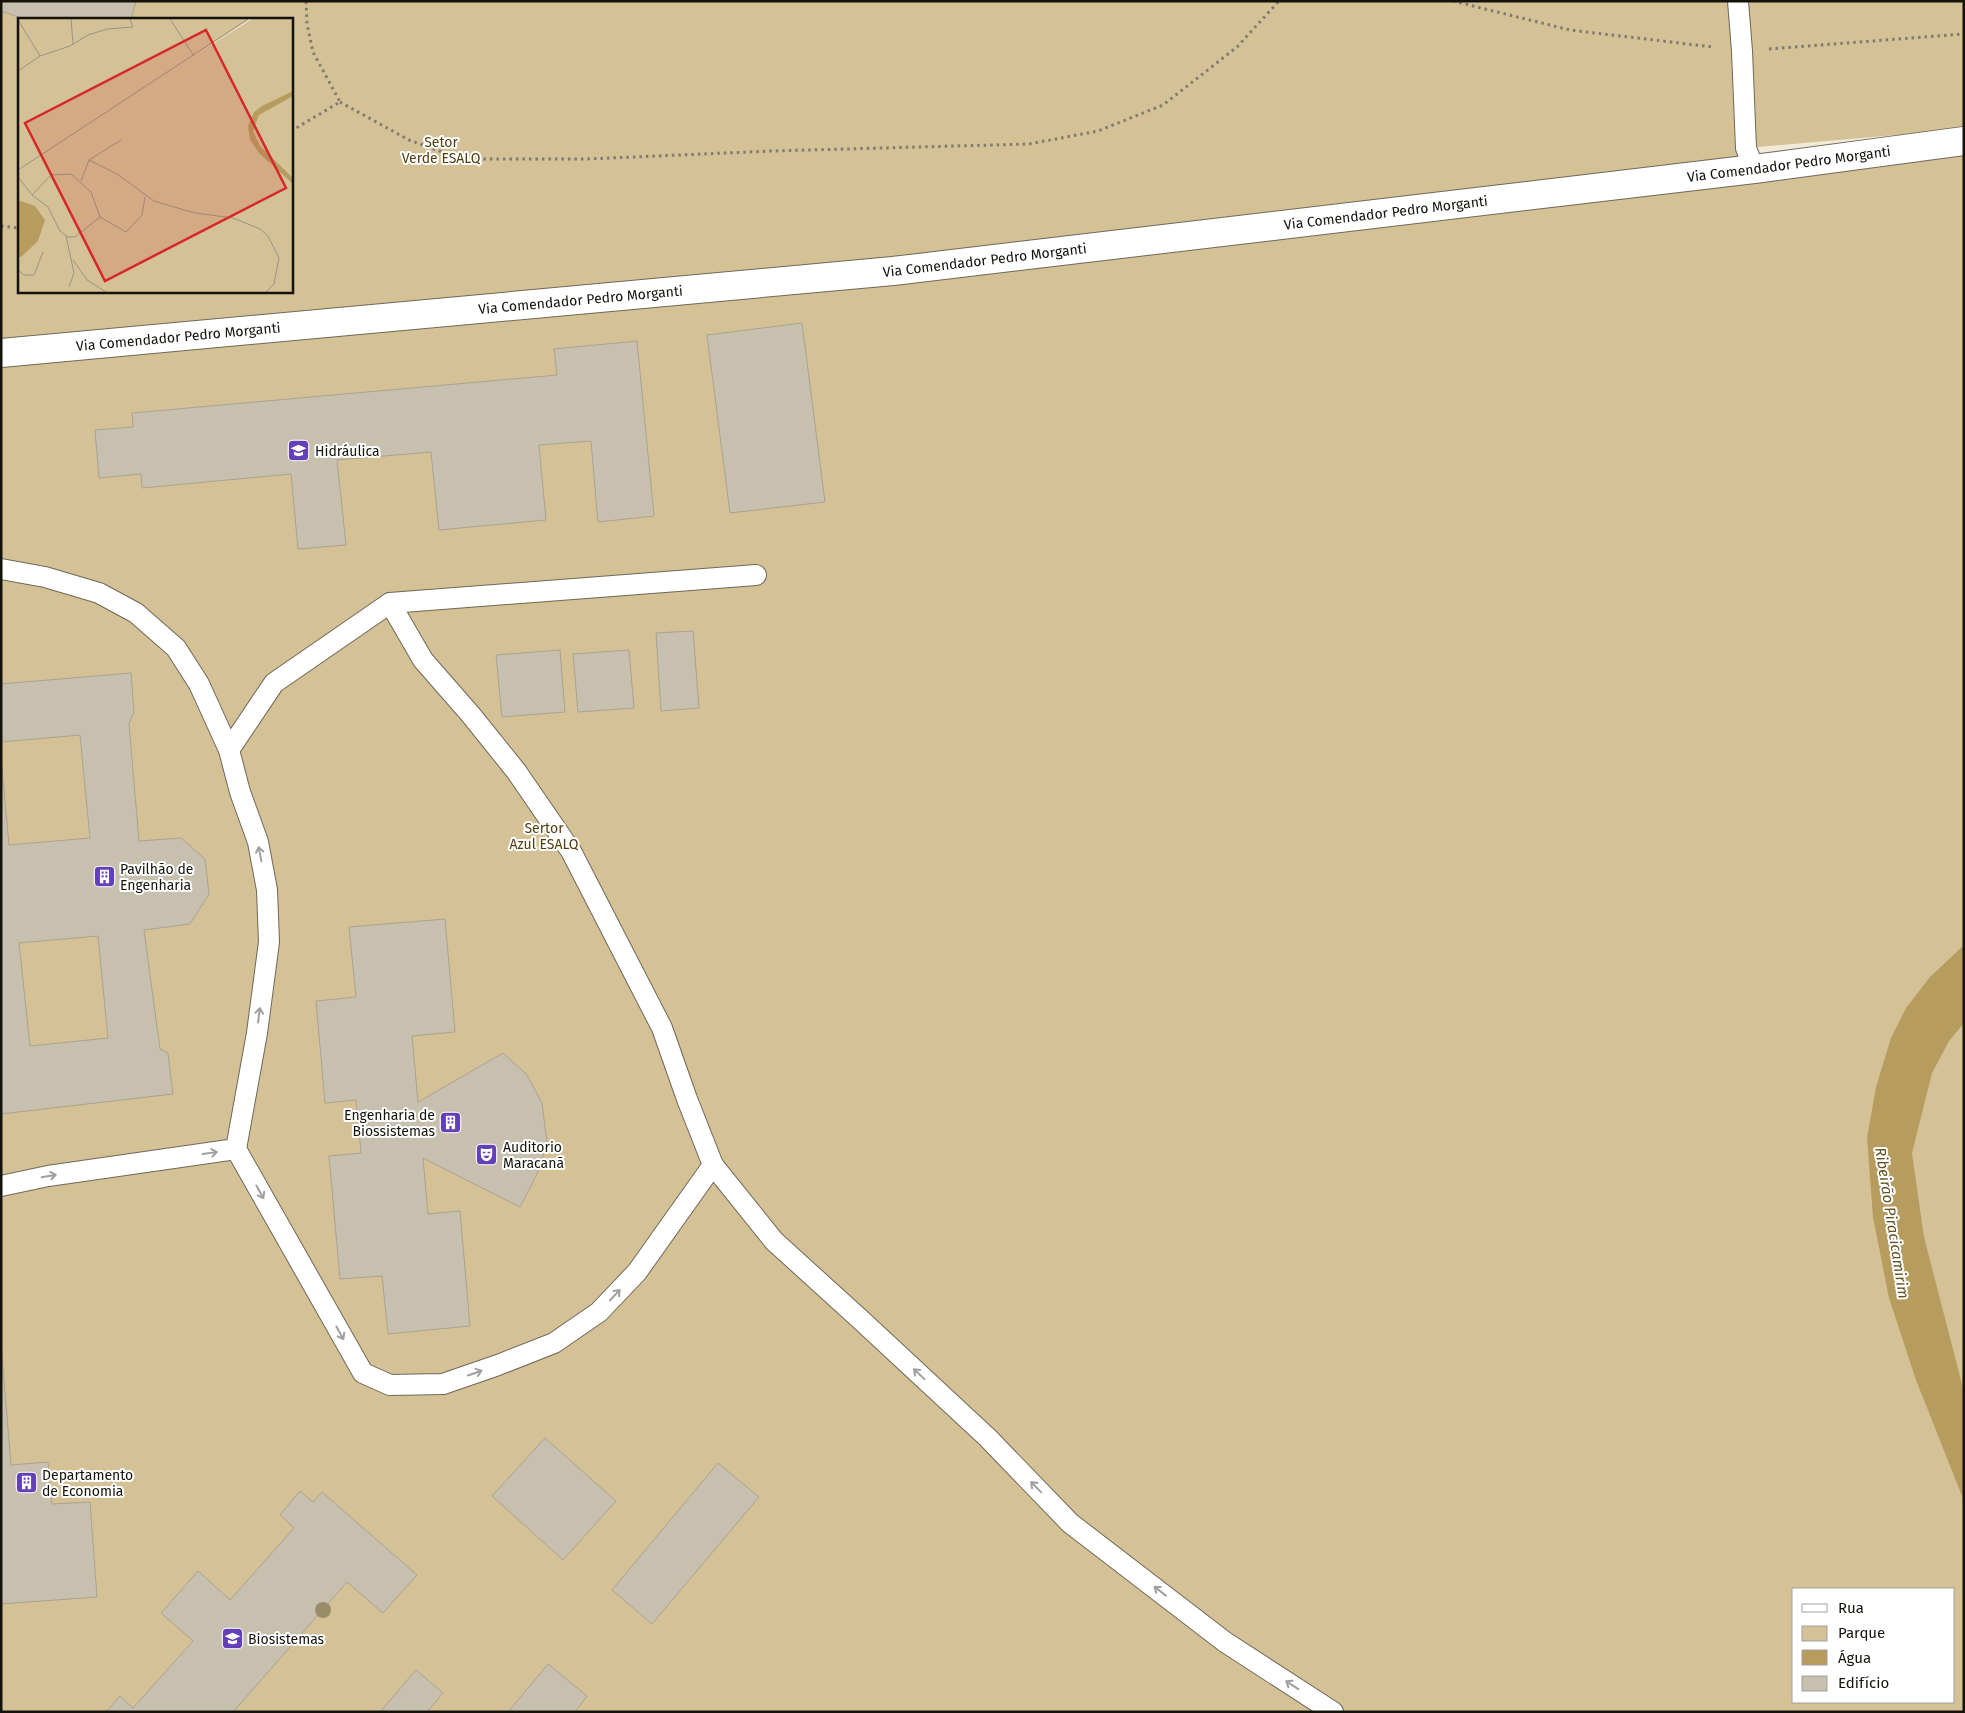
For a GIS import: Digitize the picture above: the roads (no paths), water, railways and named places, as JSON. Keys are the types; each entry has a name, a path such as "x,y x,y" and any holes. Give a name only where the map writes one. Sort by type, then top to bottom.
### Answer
{"street":[{"name":"Via Comendador Pedro Morganti","path":"1,353 893,271 1754,169 1964,141"}],"lane":[{"path":"1738,1 1746,148 1754,169"},
{"path":"1,570 45,577 98,593 136,613 176,648 199,684 229,750 240,792 258,842 267,890 268,942 257,1033 236,1149 362,1373 390,1385 443,1384 554,1343 599,1312 637,1272 713,1164"},
{"path":"229,750 274,683 390,603 756,575"},
{"path":"390,603 423,660 516,771 571,851 662,1028 687,1099 713,1164 774,1242 988,1438 1070,1522 1225,1642 1333,1712"},
{"path":"1,1186 48,1176 236,1149"}],"water":[{"name":"Ribeirão Piracicamirim","path":"1964,945 1964,1023 1949,1041 1932,1073 1912,1153 1924,1237 1964,1392 1964,1501 1916,1380 1889,1298 1873,1217 1867,1138 1876,1087 1891,1038 1906,1008 1930,977"}],"place":[{"name":"Hidráulica","path":"299,451"},
{"name":"Pavilhão de Engenharia","path":"104,877"},
{"name":"Engenharia de Biossistemas","path":"451,1123"},
{"name":"Auditorio Maracanã","path":"487,1155"},
{"name":"Departamento de Economia","path":"26,1483"},
{"name":"Biosistemas","path":"232,1639"}],"park label":[{"name":"Setor Verde ESALQ","path":"441,150"},
{"name":"Sertor Azul ESALQ","path":"544,836"}]}
